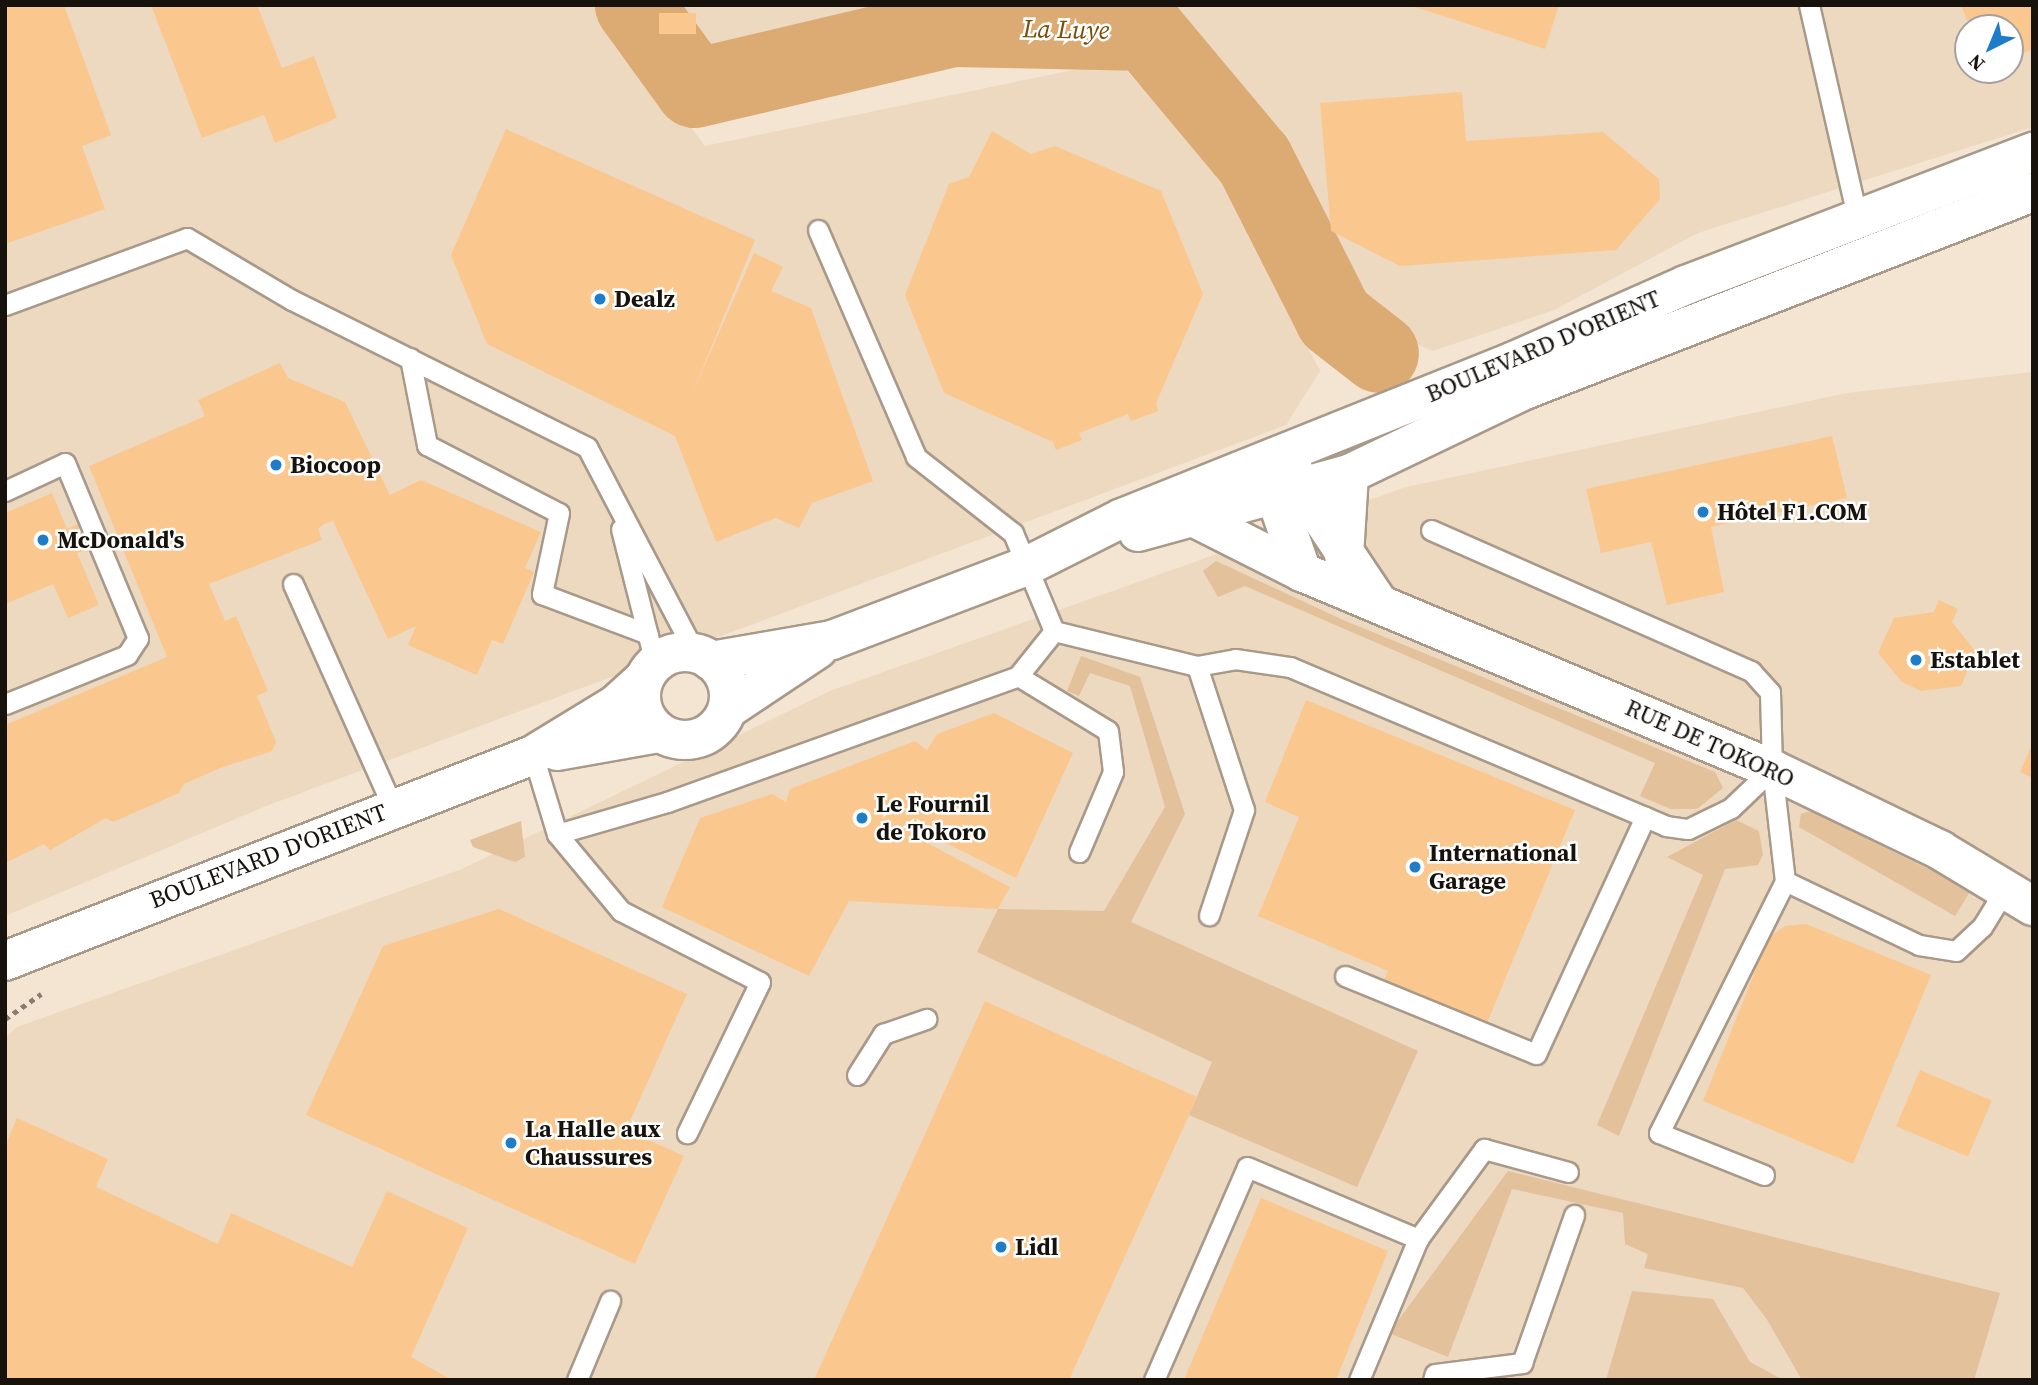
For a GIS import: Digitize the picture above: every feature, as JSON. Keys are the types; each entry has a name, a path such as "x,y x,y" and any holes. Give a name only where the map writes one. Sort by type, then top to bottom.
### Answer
{"street":[{"name":"BOULEVARD D'ORIENT","path":"728,709 832,640 1042,560 1195,518 1286,477 1424,397 1860,216 2033,152"},
{"name":"BOULEVARD D'ORIENT","path":"1042,560 1122,518 1286,477 1349,474 1522,391 2031,193"},
{"path":"1344,556 1349,474"},
{"path":"1286,477 1377,601"},
{"path":"1286,477 1302,572"},
{"name":"RUE DE TOKORO","path":"1195,518 1302,572 1377,601 1772,769 1940,850 2019,897"},
{"name":"BOULEVARD D'ORIENT","path":"703,657 832,640"},
{"path":"674,653 703,657 728,682 728,709 722,722 700,739 678,740 658,733 644,714 649,659 674,653"},
{"name":"BOULEVARD D'ORIENT","path":"5,961 533,755 615,705 649,659"},
{"name":"BOULEVARD D'ORIENT","path":"533,755 658,733"}],"lane":[{"path":"1633,346 1660,319 1840,249 1859,234 1860,216 1836,133 1809,5"},
{"path":"1860,216 1871,231 1885,233 2001,188 2031,193"},
{"path":"557,834 667,802 1018,677 1054,631 1042,560 1013,533 916,457 818,230"},
{"path":"5,305 187,238 292,300 587,447 610,494 703,657"},
{"path":"410,358 427,445 559,513 542,594 649,659"},
{"path":"5,491 65,463 138,638 127,655 5,704"},
{"path":"610,494 649,659"},
{"path":"1431,530 1751,671 1770,692 1772,769 1785,881 1659,1133 1764,1175"},
{"path":"293,584 393,808"},
{"path":"1054,631 1198,666 1235,659 1290,667 1645,817 1688,829 1731,808 1772,769"},
{"path":"1198,666 1244,810 1209,915"},
{"path":"1018,677 1108,731 1113,772 1079,852"},
{"path":"533,755 557,834 621,911 760,982 687,1133"},
{"path":"1345,976 1536,1054 1645,817"},
{"path":"1785,881 1919,945 1956,951 2019,897"},
{"path":"857,1075 883,1034 926,1019"},
{"path":"1359,1380 1418,1239 1484,1149 1567,1172"},
{"path":"1154,1380 1247,1167 1418,1239"},
{"path":"1433,1380 1435,1374 1523,1371 1574,1215"},
{"path":"577,1380 610,1301"}],"path":[{"path":"5,1019 47,991"}],"shaded area":[{"path":"5,5 600,5 705,146 1117,61 1216,167 1320,371 1286,425 266,806 5,916"},
{"path":"658,5 2033,5 2033,127 1698,233 1554,310 1433,351 1385,332 1343,296 1156,10 964,14 694,61"},
{"path":"2033,372 2033,1380 5,1380 5,1038 17,1027 462,869 830,691 1406,487 1847,393"},
{"path":"1216,561 1343,620 1715,772 1723,788 1697,809 1671,809 1640,796 1655,763 1245,586 1218,597 1203,571"},
{"path":"1081,656 1140,677 1185,814 1131,922 1418,1051 1357,1187 1189,1115 1212,1062 977,952 998,909 1104,911 1165,807 1130,686 1090,673 1079,696 1067,691"},
{"path":"1810,811 1971,890 1955,916 1799,827 1801,814"},
{"path":"1736,820 1759,831 1763,855 1758,865 1725,869 1619,1136 1597,1125 1703,875 1667,857"},
{"path":"521,821 525,857 515,862 473,847 470,840"},
{"path":"1508,1171 2000,1293 1974,1380 1802,1380 1766,1318 1743,1288 1644,1268 1648,1254 1625,1244 1623,1213 1512,1189 1448,1357 1389,1333"},
{"path":"1632,1291 1713,1299 1750,1362 1784,1380 1606,1380"}],"building":[{"path":"5,5 64,5 111,135 82,146 105,209 5,244"},
{"path":"151,5 257,5 282,68 314,56 337,118 275,143 264,115 202,138"},
{"path":"1409,5 1559,5 1545,49"},
{"path":"1961,5 2033,5 2033,49 2024,53 2024,14 1965,14"},
{"path":"659,13 696,13 696,34 659,34"},
{"path":"1462,92 1466,141 1603,132 1659,179 1660,199 1616,250 1400,266 1331,231 1320,103"},
{"name":"Dealz","path":"506,129 755,240 693,392 754,253 783,267 771,291 811,308 873,481 812,503 799,528 776,518 716,542 675,436 487,344 451,255"},
{"path":"992,131 1031,154 1055,146 1161,191 1203,294 1156,403 1158,411 1131,421 1128,414 1079,433 1082,440 1056,450 1053,442 944,393 905,295 949,184 969,177"},
{"path":"280,363 288,378 345,402 390,495 421,480 541,532 525,568 534,572 503,644 492,640 477,675 408,645 416,626 388,639 333,521 324,524 318,529 322,540 209,584 225,621 236,616 268,691 257,696 276,742 272,751 220,768 184,784 179,793 113,822 106,818 50,850 44,844 7,862 5,725 167,657 89,466 205,416 198,400"},
{"name":"Hôtel F1.COM","path":"1832,436 1847,498 1711,527 1724,592 1667,605 1651,542 1601,553 1586,489"},
{"name":"McDonald's","path":"52,493 67,529 78,524 84,551 77,553 99,605 68,618 53,584 5,604 5,513"},
{"path":"1939,600 1958,609 1952,622 1976,652 1961,686 1921,691 1902,682 1878,653 1894,618 1934,612"},
{"name":"International Garage","path":"1306,700 1575,810 1487,1023 1383,982 1388,971 1258,916 1299,817 1265,802"},
{"path":"994,713 1073,753 1016,878 926,833 916,837 1010,887 998,909 849,901 809,976 662,907 700,818 772,794 786,802 790,789 915,741 927,750 937,734"},
{"path":"2033,743 2033,778 2020,772"},
{"path":"499,909 687,994 626,1130 684,1156 635,1264 306,1115 383,946"},
{"path":"1806,924 1931,975 1853,1164 1703,1101 1769,937 1785,926"},
{"name":"Lidl","path":"985,1001 1197,1097 1189,1115 1069,1380 814,1380"},
{"path":"1920,1070 1992,1100 1968,1157 1896,1126"},
{"path":"17,1118 108,1159 96,1187 218,1244 231,1213 352,1267 387,1191 468,1228 411,1357 452,1380 5,1380 5,1146"},
{"path":"1261,1198 1388,1251 1336,1380 1184,1380"}],"waterway":[{"name":"La Luye","path":"634,5 694,88 953,27 1146,31 1254,160 1334,318 1379,353"}],"place":[{"name":"Dealz","path":"600,299"},
{"name":"Biocoop","path":"276,465"},
{"name":"Hôtel F1.COM","path":"1703,512"},
{"name":"McDonald's","path":"43,540"},
{"name":"Establet","path":"1916,660"},
{"name":"Le Fournil de Tokoro","path":"862,818"},
{"name":"International Garage","path":"1415,867"},
{"name":"La Halle aux Chaussures","path":"511,1143"},
{"name":"Lidl","path":"1001,1247"}]}
